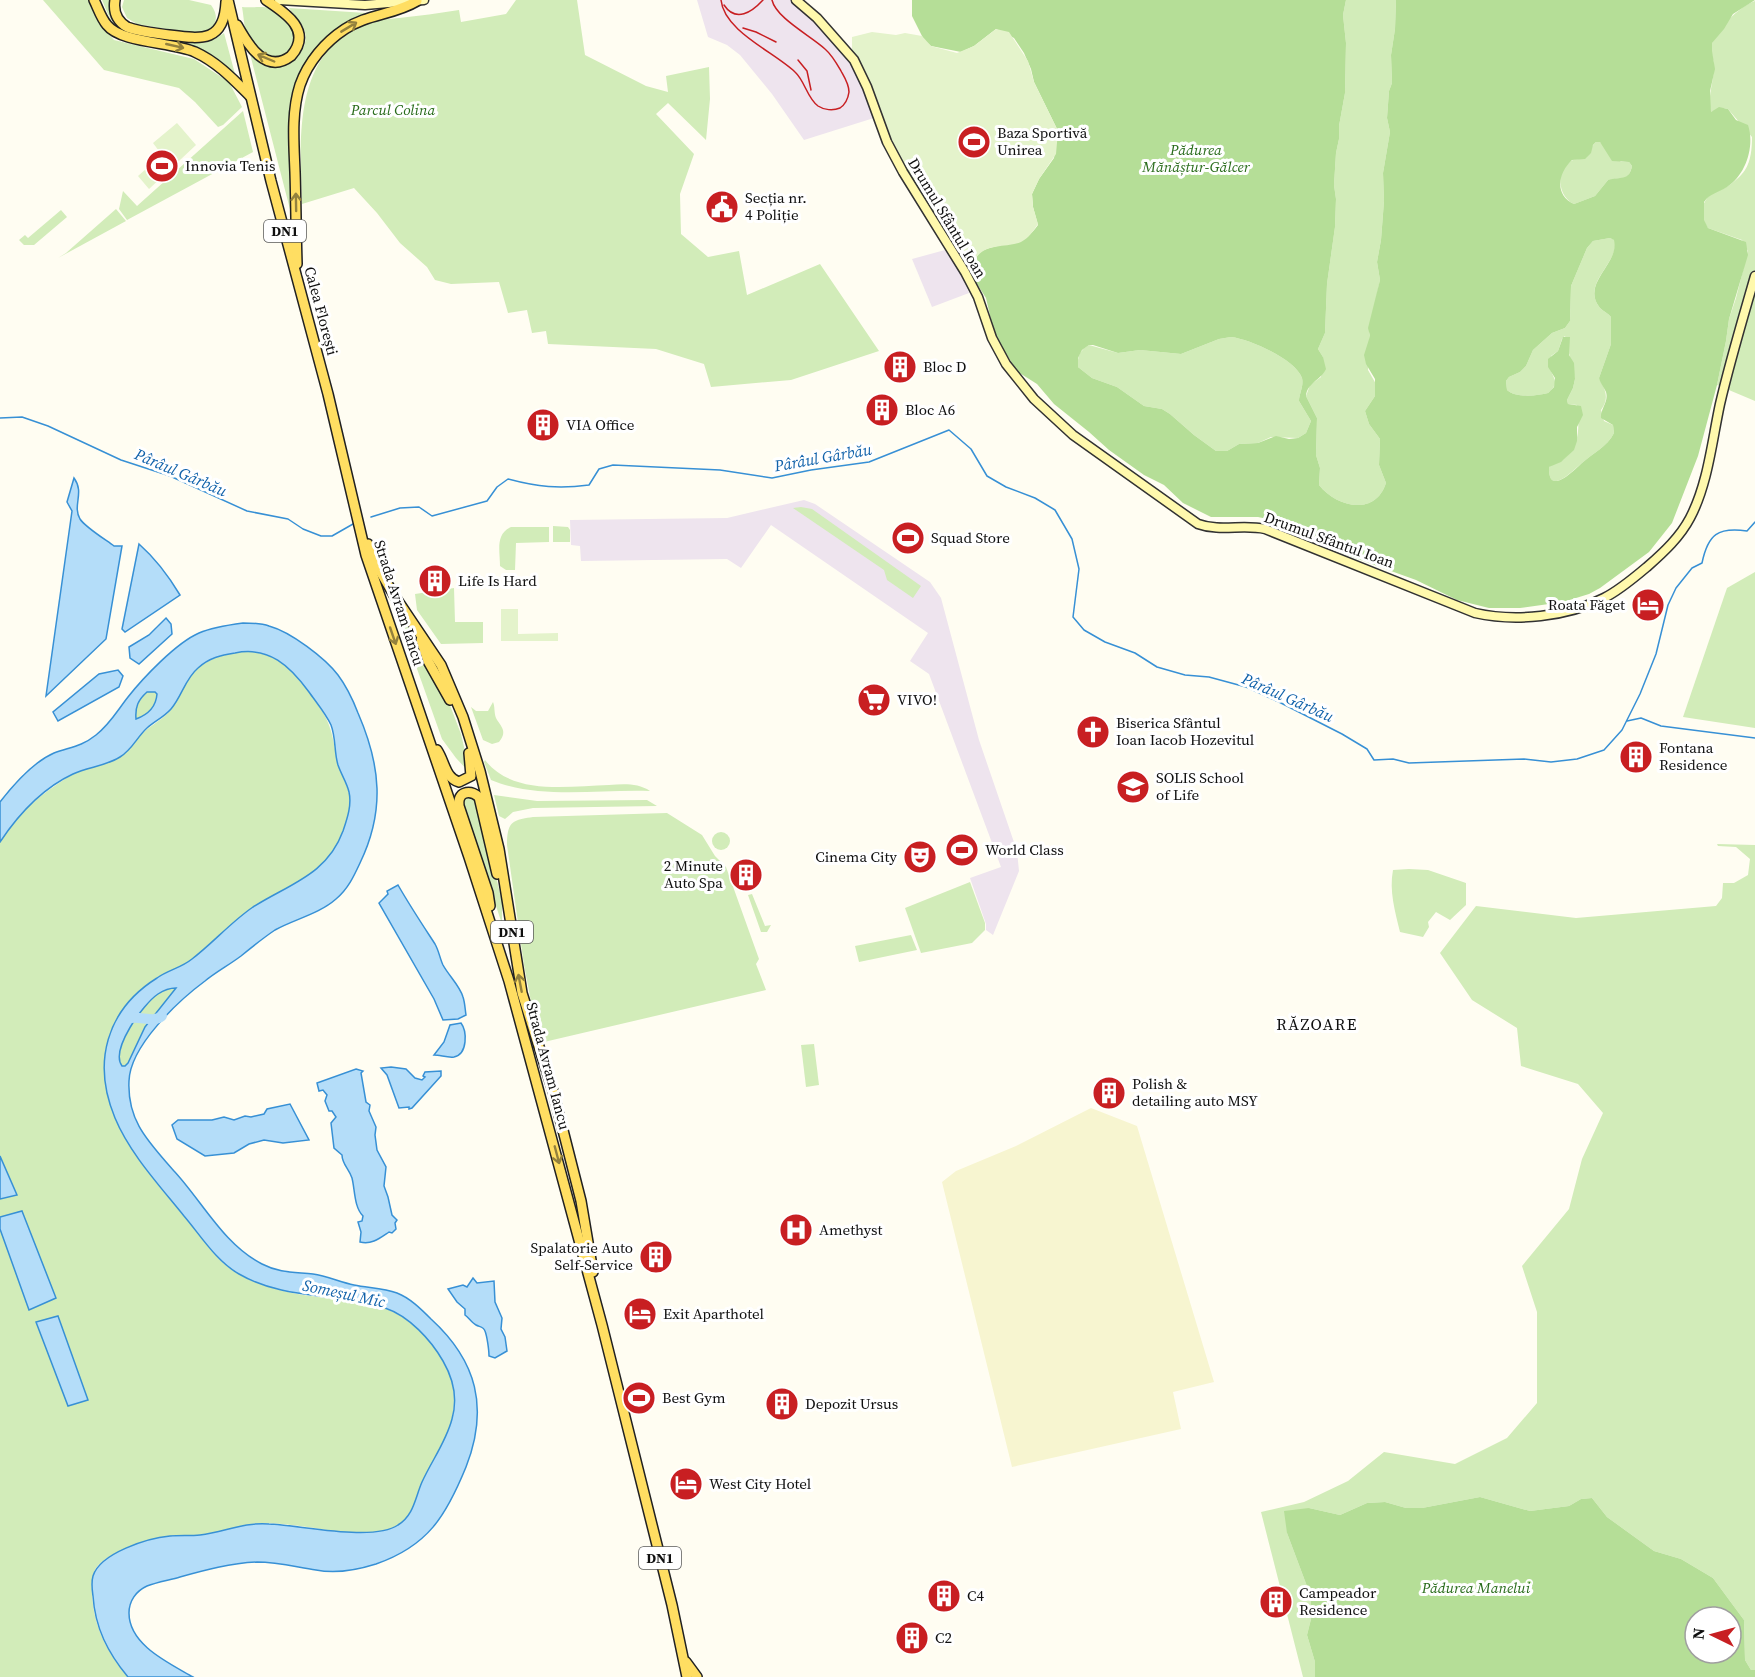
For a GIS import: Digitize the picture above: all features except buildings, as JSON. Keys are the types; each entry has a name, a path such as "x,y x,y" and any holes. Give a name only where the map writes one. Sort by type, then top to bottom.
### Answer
{"main road":[{"path":"94,0 103,20 113,31 127,37 185,48 200,55 215,63 250,96"},
{"path":"115,0 116,15 127,27 195,39 211,36 220,28 227,0"},
{"name":"Calea Florești","path":"227,0 328,394 358,521"},
{"path":"231,12 243,37 256,53 266,60 281,62 294,53 298,43 298,30 282,11 266,0"},
{"path":"279,0 343,5 418,0"},
{"path":"298,282 294,134 301,82 315,57 339,33 362,19 405,9 418,0"},
{"name":"Drumul Sfântul Ioan","path":"796,0 817,18 854,60 867,87 887,142 965,272 978,297 998,351 1010,370 1054,420 1198,524 1214,527 1247,526 1265,529 1475,613 1530,616 1585,606 1608,596 1628,582 1659,557 1675,540 1688,521 1699,497 1721,399 1755,276"},
{"name":"Strada Avram Iancu","path":"358,521 384,579 441,664 463,717 485,789 499,849 522,993 553,1091 577,1185 602,1325"},
{"name":"Strada Avram Iancu","path":"358,521 374,581 493,930 530,1052 602,1325 685,1660 687,1677"},
{"path":"418,631 428,661 448,694 457,716 469,754 471,776 459,782 453,781 428,736"},
{"path":"493,930 488,893 459,806 458,800 462,794 467,792 473,792 479,797 500,886 508,905"},
{"name":"Strada Avram Iancu","path":"685,1660 697,1677"}],"shaded area":[{"path":"697,0 796,0 851,55 877,117 804,140 772,94 740,55 727,45 708,37"},
{"path":"945,250 956,264 969,293 932,307 912,259"},
{"path":"804,500 815,504 930,582 941,598 979,740 1017,851 1019,871 993,935 986,930 970,878 1001,867 929,674 910,661 928,633 771,525 741,568 727,559 581,561 580,546 571,545 570,520 727,518"},
{"path":"1091,1108 1137,1126 1214,1382 1173,1392 1181,1429 1012,1467 942,1182 956,1171 1016,1146"}],"green space":[{"path":"43,0 89,0 101,25 114,40 194,59 229,82 242,107 218,127 179,88 104,70"},
{"path":"102,0 114,0 114,14 134,32 204,43 224,33 235,74 210,56 189,46 125,32 113,22"},
{"path":"124,0 189,0 211,5 216,15 215,21 211,30 194,34 137,24 127,18 122,7"},
{"name":"Parcul Colina","path":"516,0 577,0 585,55 646,86 668,92 666,76 709,67 710,99 706,140 668,103 656,114 694,154 680,194 681,234 708,257 739,251 747,295 820,264 879,351 791,380 711,387 704,364 656,349 548,344 546,331 532,333 527,310 508,313 499,282 451,284 435,280 427,267 400,243 354,188 302,204 302,124 306,97 314,73 327,52 346,34 375,21 459,10 461,22 506,14"},
{"name":"Pădurea Mănăștur-Gălcer","path":"912,0 1346,0 1343,15 1346,43 1345,93 1336,153 1335,227 1327,284 1325,333 1318,349 1326,369 1311,385 1306,396 1317,418 1316,455 1320,468 1319,485 1335,499 1355,505 1373,501 1381,494 1386,483 1379,465 1380,439 1369,424 1365,411 1375,396 1375,379 1366,364 1364,355 1370,336 1368,328 1380,280 1377,262 1384,201 1383,173 1390,132 1387,118 1389,91 1392,83 1391,55 1396,0 1755,0 1733,14 1712,43 1715,69 1710,91 1711,112 1719,107 1728,109 1736,120 1748,125 1750,142 1744,168 1734,182 1704,202 1704,220 1708,228 1746,242 1748,255 1729,319 1717,385 1698,456 1672,523 1649,552 1589,594 1563,602 1520,608 1489,608 1457,600 1416,580 1344,554 1272,520 1258,517 1211,517 1183,503 1164,485 1144,475 1109,450 1054,404 1037,384 1018,372 995,337 986,298 972,276 972,266 982,251 1019,241 1038,225 1032,194 1039,179 1054,158 1058,131 1034,82 1024,53 1014,38 996,29 974,46 961,52 931,46 924,40 912,16","holes":["1596,142 1600,142 1612,161 1629,162 1632,166 1631,171 1623,178 1608,180 1595,196 1574,204 1563,195 1561,177 1567,165 1572,160 1585,159","1610,238 1614,240 1612,257 1597,282 1595,290 1595,299 1600,308 1611,317 1611,344 1599,378 1607,396 1601,418 1613,425 1614,433 1604,446 1557,481 1550,476 1549,467 1561,462 1574,450 1577,441 1577,427 1583,415 1581,406 1568,404 1567,400 1575,379 1574,363 1569,355 1570,337 1563,337 1558,351 1548,359 1548,367 1555,378 1554,387 1548,393 1532,395 1511,393 1507,390 1506,381 1526,366 1533,350 1552,333 1565,328 1570,321 1571,286 1587,248 1593,241","1231,337 1260,346 1282,358 1298,371 1302,378 1299,401 1311,421 1306,433 1298,438 1289,439 1276,436 1258,443 1239,444 1227,451 1216,451 1162,409 1144,406 1117,387 1092,378 1078,367 1078,358 1082,350 1089,345 1118,353 1140,350 1181,354 1219,339"]},
{"path":"1346,0 1396,0 1391,55 1392,83 1389,91 1387,118 1390,132 1383,173 1384,201 1377,262 1380,280 1369,332 1368,370 1376,384 1375,396 1365,411 1369,424 1380,439 1379,465 1386,483 1381,494 1373,501 1355,505 1335,499 1319,485 1320,468 1316,455 1317,418 1306,396 1310,385 1321,377 1323,357 1318,349 1325,333 1327,284 1335,227 1336,153 1345,93 1346,43 1343,15"},
{"path":"1755,1 1755,401 1717,385 1729,319 1748,251 1742,240 1708,228 1703,218 1702,208 1710,195 1737,179 1745,170 1750,159 1752,137 1728,109 1711,112 1714,66 1711,47 1717,34 1729,20 1742,8"},
{"path":"242,7 270,8 289,23 294,34 294,43 289,51 281,56 271,56 260,51 247,36"},
{"path":"289,8 366,13 330,34 321,44 300,83 293,221 249,50 255,58 267,66 283,66 297,57 305,43 305,35 302,24"},
{"name":"Baza Sportivă Unirea","path":"996,29 1009,32 1028,61 1034,82 1058,131 1056,154 1032,194 1038,224 1033,232 1021,242 985,250 976,258 961,256 893,146 852,55 852,37 872,32 896,35 905,33 922,36 931,46 957,53 974,46"},
{"path":"243,111 253,152 127,220 119,209 123,191 137,206"},
{"name":"Innovia Tenis","path":"177,123 196,145 149,189 138,176 162,155 153,143"},
{"path":"1596,142 1600,142 1621,162 1629,162 1632,166 1630,172 1626,177 1608,180 1595,196 1574,204 1563,192 1561,177 1563,170 1573,160 1581,159"},
{"path":"116,209 126,221 58,258 66,253"},
{"path":"61,210 67,217 34,245 24,245 19,240 25,235 28,238"},
{"path":"1610,238 1615,240 1615,249 1594,290 1595,299 1600,308 1611,317 1611,344 1599,378 1606,394 1601,410 1604,421 1613,425 1614,433 1604,446 1557,481 1550,476 1549,467 1563,460 1570,452 1578,433 1577,405 1568,404 1567,400 1575,379 1565,336 1558,351 1551,356 1550,370 1555,382 1554,387 1548,393 1521,395 1511,393 1507,390 1506,381 1526,366 1533,350 1552,333 1565,328 1570,321 1571,286 1587,248 1593,241"},
{"path":"1231,337 1271,352 1298,371 1302,378 1299,401 1311,421 1306,433 1298,438 1271,437 1258,443 1239,444 1227,451 1216,451 1162,409 1144,406 1117,387 1092,378 1078,367 1080,354 1089,345 1118,353 1140,350 1181,354 1219,339"},
{"path":"793,508 812,509 921,586 913,598 887,580 884,570"},
{"path":"553,526 568,527 570,542 553,542"},
{"path":"511,527 549,527 549,542 516,543 515,570 506,570 500,566 499,544 500,538"},
{"path":"1755,572 1755,728 1683,717 1727,588"},
{"path":"454,588 455,622 483,622 483,643 441,644 417,610 415,594"},
{"path":"395,607 448,700 461,734 469,772 442,739"},
{"path":"501,609 518,609 518,634 558,633 558,641 501,641"},
{"path":"246,651 272,657 291,670 326,718 350,796 345,830 325,861 312,872 247,913 188,963 157,977 130,1000 114,1025 105,1053 104,1068 111,1107 138,1159 214,1253 229,1268 243,1277 288,1292 385,1309 415,1326 437,1351 450,1375 454,1393 452,1420 443,1445 411,1510 399,1524 369,1537 317,1528 257,1523 202,1535 174,1536 139,1543 106,1558 94,1572 92,1588 95,1614 101,1634 115,1661 128,1677 0,1677 0,842 12,824 44,794 80,770 138,738 166,715 189,677 202,665 218,657"},
{"path":"147,692 157,694 155,703 147,713 135,719 138,704"},
{"path":"493,702 503,735 499,742 492,744 483,740 471,707 476,711 488,711"},
{"path":"485,760 510,779 526,784 559,787 620,784 641,787 650,791 549,792 529,790 491,780"},
{"path":"494,795 537,801 647,800 657,806 533,808 513,812 505,819 499,816"},
{"path":"465,796 477,800 502,901 502,924 463,807"},
{"path":"667,813 702,835 715,856 726,867 759,959 756,964 766,990 544,1042 532,1007 524,965 507,845 510,827 520,819 533,817"},
{"path":"717,832 725,832 730,837 728,848 717,850 712,845 712,837"},
{"path":"1717,844 1755,845 1755,1670 1751,1670 1745,1660 1743,1605 1733,1605 1713,1578 1681,1559 1654,1551 1607,1517 1592,1498 1581,1499 1569,1506 1530,1511 1480,1497 1422,1508 1406,1508 1385,1502 1367,1503 1340,1515 1309,1508 1287,1533 1311,1597 1311,1619 1307,1635 1315,1662 1315,1677 1303,1677 1261,1512 1304,1502 1348,1481 1384,1452 1455,1464 1507,1438 1537,1403 1537,1312 1522,1266 1569,1209 1582,1159 1603,1113 1578,1084 1521,1066 1517,1028 1472,1000 1440,953 1476,906 1576,918 1716,906 1722,898 1723,883 1734,883 1748,875 1750,859 1736,847 1718,846"},
{"path":"1393,870 1428,870 1466,883 1466,905 1450,920 1436,912 1428,922 1429,927 1423,937 1400,932 1395,909 1392,893"},
{"path":"970,882 985,923 985,930 972,943 921,953 905,908"},
{"path":"752,894 765,926 771,925 767,932 761,932 748,895"},
{"path":"911,935 917,950 859,962 855,946"},
{"path":"177,988 145,1027 128,1063 125,1067 122,1066 121,1049 130,1027 145,1006 159,993"},
{"path":"814,1044 819,1085 806,1087 801,1045"},
{"name":"Pădurea Manelui","path":"1480,1497 1530,1511 1569,1506 1581,1499 1592,1498 1607,1517 1654,1551 1681,1559 1713,1578 1733,1605 1683,1605 1683,1665 1743,1665 1743,1619 1745,1660 1751,1670 1755,1670 1755,1677 1315,1677 1315,1662 1307,1635 1311,1619 1311,1597 1287,1533 1284,1511 1309,1508 1340,1515 1367,1503 1385,1502 1406,1508 1422,1508"}],"water":[{"path":"74,478 79,494 77,509 80,519 114,546 122,546 106,639 46,696 72,511 67,502"},
{"path":"139,544 151,555 180,595 125,632 122,629"},
{"path":"166,618 171,624 172,634 139,664 130,658 129,647 149,635"},
{"path":"237,624 263,624 278,629 316,654 332,668 341,680 354,703 372,751 377,788 373,825 358,868 340,895 322,909 271,933 194,990 157,1025 146,1039 131,1067 129,1095 132,1108 136,1120 149,1141 214,1222 248,1256 262,1264 287,1272 318,1275 354,1285 392,1291 419,1308 447,1335 468,1369 477,1405 477,1425 466,1467 451,1500 433,1527 422,1538 394,1557 354,1570 339,1571 324,1571 265,1562 238,1564 208,1569 155,1583 140,1591 134,1597 129,1609 131,1624 136,1635 152,1652 193,1677 128,1677 114,1659 104,1640 94,1608 92,1579 97,1568 105,1560 126,1548 150,1540 170,1536 209,1534 251,1524 354,1532 387,1530 398,1525 408,1516 446,1435 455,1404 452,1382 443,1361 426,1337 403,1317 385,1308 367,1303 293,1292 257,1283 239,1274 223,1262 209,1248 137,1157 121,1131 108,1098 105,1058 108,1039 115,1022 126,1006 157,978 192,959 253,907 306,877 327,858 336,846 349,812 350,797 338,765 333,730 324,712 302,683 278,660 258,652 235,653 211,659 194,672 171,709 147,728 124,754 115,760 73,774 51,787 23,812 0,842 0,802 24,774 46,757 91,739 101,731 142,680 180,645 204,631","holes":["147,692 157,694 155,703 147,713 136,719 138,704","176,988 145,1027 128,1063 122,1066 119,1059 120,1049 137,1017 158,994"]},
{"path":"118,670 123,676 119,687 58,721 53,712 99,674"},
{"path":"398,885 435,944 443,965 462,993 466,1015 458,1019 443,1020 434,999 379,903 388,894 387,891"},
{"path":"461,1023 465,1036 462,1052 454,1057 434,1055 444,1042 450,1025"},
{"path":"381,1068 406,1069 415,1078 422,1080 425,1072 441,1071 441,1076 412,1108 399,1108 387,1075"},
{"path":"356,1069 363,1071 361,1073 366,1102 370,1105 369,1111 376,1127 377,1150 386,1167 384,1186 392,1215 397,1220 396,1229 392,1233 389,1232 368,1243 360,1242 361,1232 358,1222 362,1221 363,1216 356,1203 351,1175 342,1155 334,1148 331,1123 336,1117 332,1111 329,1111 325,1101 327,1095 323,1090 319,1091 317,1083"},
{"path":"290,1104 309,1140 283,1143 264,1140 249,1144 234,1153 205,1156 177,1139 172,1125 178,1120 212,1120 224,1117 234,1120 245,1116 251,1117 264,1114 267,1109"},
{"path":"0,1156 17,1195 0,1199"},
{"path":"22,1211 56,1298 29,1310 0,1229 0,1217"},
{"path":"473,1278 477,1283 494,1281 495,1302 502,1318 501,1329 507,1351 495,1358 489,1356 483,1328 465,1315 465,1309 448,1289 463,1285 467,1287"},
{"path":"58,1316 88,1400 68,1406 36,1322"}],"waterway":[{"name":"Pârâul Gârbău","path":"0,418 22,417 48,426 121,460 170,476 247,511 288,519 303,529 321,536 332,536 353,524"},
{"name":"Pârâul Gârbău","path":"371,517 400,508 419,507 432,516 487,501 497,487 508,479 548,486 589,485 599,469 613,465 720,470 772,478 869,462 949,430 971,449 987,476 1055,510 1072,539 1079,569 1073,617 1084,630 1105,642 1135,653 1157,667 1246,687 1342,734 1367,749 1374,760 1393,759 1409,763 1524,759 1551,762 1577,759 1604,750 1622,730 1640,694 1656,654 1668,605 1676,588 1692,568 1702,563 1711,539 1729,530 1747,531 1755,522"},
{"name":"Pârâul Gârbău","path":"1627,721 1641,718 1661,726 1755,738"},
{"name":"Someșul Mic","path":"131,1018 155,1019 162,1016"}],"tram line":[{"path":"721,0 724,11 731,22 751,40 795,72 814,103 826,109 840,108 849,95 849,89 836,63 825,49 780,13 772,0"},
{"path":"724,5 734,14 744,14 763,0"},
{"path":"743,28 776,42"},
{"path":"798,60 807,71 811,90"}],"place":[{"name":"Baza Sportivă Unirea","path":"974,142"},
{"name":"Innovia Tenis","path":"162,166"},
{"name":"Secția nr. 4 Poliție","path":"722,207"},
{"name":"Bloc D","path":"900,367"},
{"name":"Bloc A6","path":"882,410"},
{"name":"VIA Office","path":"543,425"},
{"name":"Squad Store","path":"908,538"},
{"name":"Life Is Hard","path":"435,581"},
{"name":"Roata Făget","path":"1648,605"},
{"name":"VIVO!","path":"874,700"},
{"name":"Biserica Sfântul Ioan Iacob Hozevitul","path":"1093,732"},
{"name":"Fontana Residence","path":"1636,757"},
{"name":"SOLIS School of Life","path":"1133,787"},
{"name":"World Class","path":"962,850"},
{"name":"Cinema City","path":"920,857"},
{"name":"2 Minute Auto Spa","path":"746,875"},
{"name":"Polish & detailing auto MSY","path":"1109,1093"},
{"name":"Amethyst","path":"796,1230"},
{"name":"Spalatorie Auto Self-Service","path":"656,1257"},
{"name":"Exit Aparthotel","path":"640,1314"},
{"name":"Best Gym","path":"639,1398"},
{"name":"Depozit Ursus","path":"782,1404"},
{"name":"West City Hotel","path":"686,1484"},
{"name":"C4","path":"944,1596"},
{"name":"Campeador Residence","path":"1276,1602"},
{"name":"C2","path":"912,1638"}],"district":[{"name":"RĂZOARE","path":"1317,1024"}]}
